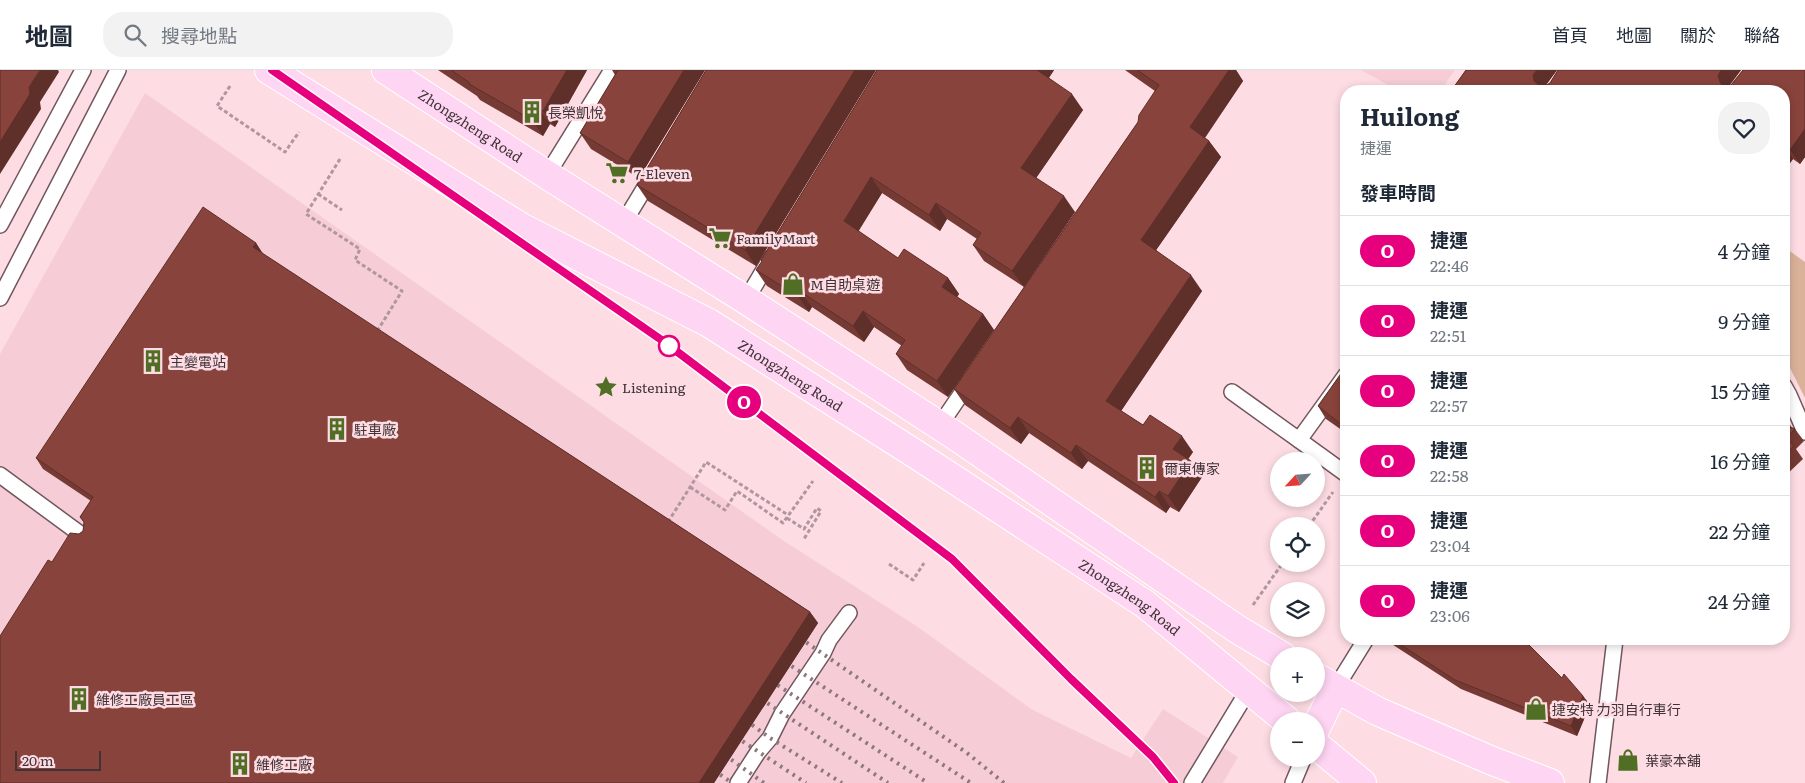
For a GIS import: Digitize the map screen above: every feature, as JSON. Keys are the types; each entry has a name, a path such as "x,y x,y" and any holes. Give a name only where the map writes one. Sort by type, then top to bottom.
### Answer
{"main road":[{"name":"Zhongzheng Road","path":"269,70 521,227 718,328 917,455 1144,604 1276,712"},
{"name":"Zhongzheng Road","path":"386,70 547,175 624,222 940,425 1237,629 1270,649"},
{"path":"1320,712 1326,683 1377,711 1498,763 1550,783"},
{"path":"1325,752 1362,783"}],"lane":[{"path":"0,223 83,70"},
{"path":"0,298 118,70"},
{"path":"547,175 612,70"},
{"path":"624,222 660,162"},
{"path":"746,300 778,248"},
{"path":"940,425 980,367"},
{"path":"1300,440 1340,383"},
{"path":"1232,392 1340,470"},
{"path":"1790,402 1805,432"},
{"path":"0,475 83,536"},
{"path":"738,783 758,752 770,738 782,714 823,653 829,640 849,613"},
{"path":"1326,683 1361,645"},
{"path":"1598,783 1614,645"},
{"path":"1192,783 1249,689"},
{"path":"1293,783 1300,767"}],"path":[{"path":"230,86 217,106 285,152 299,132"},
{"path":"340,159 306,214 360,249 354,260 402,291 375,333"},
{"path":"318,194 342,210"},
{"path":"667,524 706,462 804,529 817,508 821,511 804,539"},
{"path":"690,487 725,510 736,491 783,523 813,481"},
{"path":"1316,517 1336,489"},
{"path":"890,564 913,580 924,563"},
{"path":"1253,605 1276,572"}],"shaded area":[{"path":"1361,70 1455,70 1444,85 1388,85"},
{"path":"145,93 784,541 918,627 1031,709 1131,758 1163,709 1238,757 1223,783 0,783 0,354"},
{"path":"1790,251 1805,262 1805,398 1790,368"}],"building":[{"path":"0,70 40,70 29,87 30,94 0,142"},
{"path":"451,70 567,70 543,111 539,109 532,120 469,84"},
{"path":"618,70 684,70 628,162 580,133"},
{"path":"706,70 855,70 745,250 637,185"},
{"path":"877,70 1037,70 1072,94 1021,168 1064,196 1012,271 973,245 981,233 936,203 929,215 871,177 844,221 898,258 904,249 948,278 942,287 983,314 937,381 896,354 905,340 863,311 853,326 801,292 798,296 756,270"},
{"path":"1137,70 1229,70 1190,127 1209,141 1141,240 1191,275 1106,401 1143,425 1150,415 1182,436 1173,449 1191,461 1168,496 1159,491 1155,497 1076,445 1071,453 1018,417 1010,428 954,389 1138,122 1139,115 1159,85"},
{"path":"1466,70 1537,70 1533,75 1534,81 1539,85 1455,85"},
{"path":"1558,70 1721,70 1718,76 1721,84 1724,85 1547,85"},
{"path":"1743,70 1805,70 1805,129 1790,150 1790,85 1731,85"},
{"name":"駐車廠","path":"203,207 256,243 253,247 810,612 699,783 0,783 0,636 48,560 52,562 70,533 79,534 83,531 84,522 80,517 93,497 36,458"},
{"path":"1340,375 1340,423 1318,406"},
{"path":"1790,427 1795,429 1790,434"},
{"path":"1790,442 1794,446 1790,450"},
{"path":"1401,645 1529,645 1562,678 1564,674 1583,696 1571,726 1455,680"}],"railway":[{"path":"794,634 967,753 1004,783"},
{"path":"779,658 971,783"},
{"path":"765,677 928,783"},
{"path":"755,695 888,783"},
{"path":"740,716 770,738 842,783"},
{"path":"730,733 806,783"},
{"path":"719,751 764,783"},
{"path":"708,766 732,783"}],"metro line":[{"name":"O","path":"272,70 663,341 952,559 1071,679 1153,757 1174,783"}],"place":[{"name":"長榮凱悅","path":"532,112"},
{"name":"7-Eleven","path":"617,173"},
{"name":"FamilyMart","path":"720,238"},
{"name":"M自助桌遊","path":"793,284"},
{"name":"主變電站","path":"153,361"},
{"name":"Listening","path":"606,387"},
{"name":"駐車廠","path":"337,429"},
{"name":"爾東傳家","path":"1147,468"},
{"name":"維修工廠員工區","path":"79,699"},
{"name":"捷安特 力羽自行車行","path":"1536,709"},
{"name":"葉豪本舖","path":"1628,760"},
{"name":"維修工廠","path":"240,764"}]}
